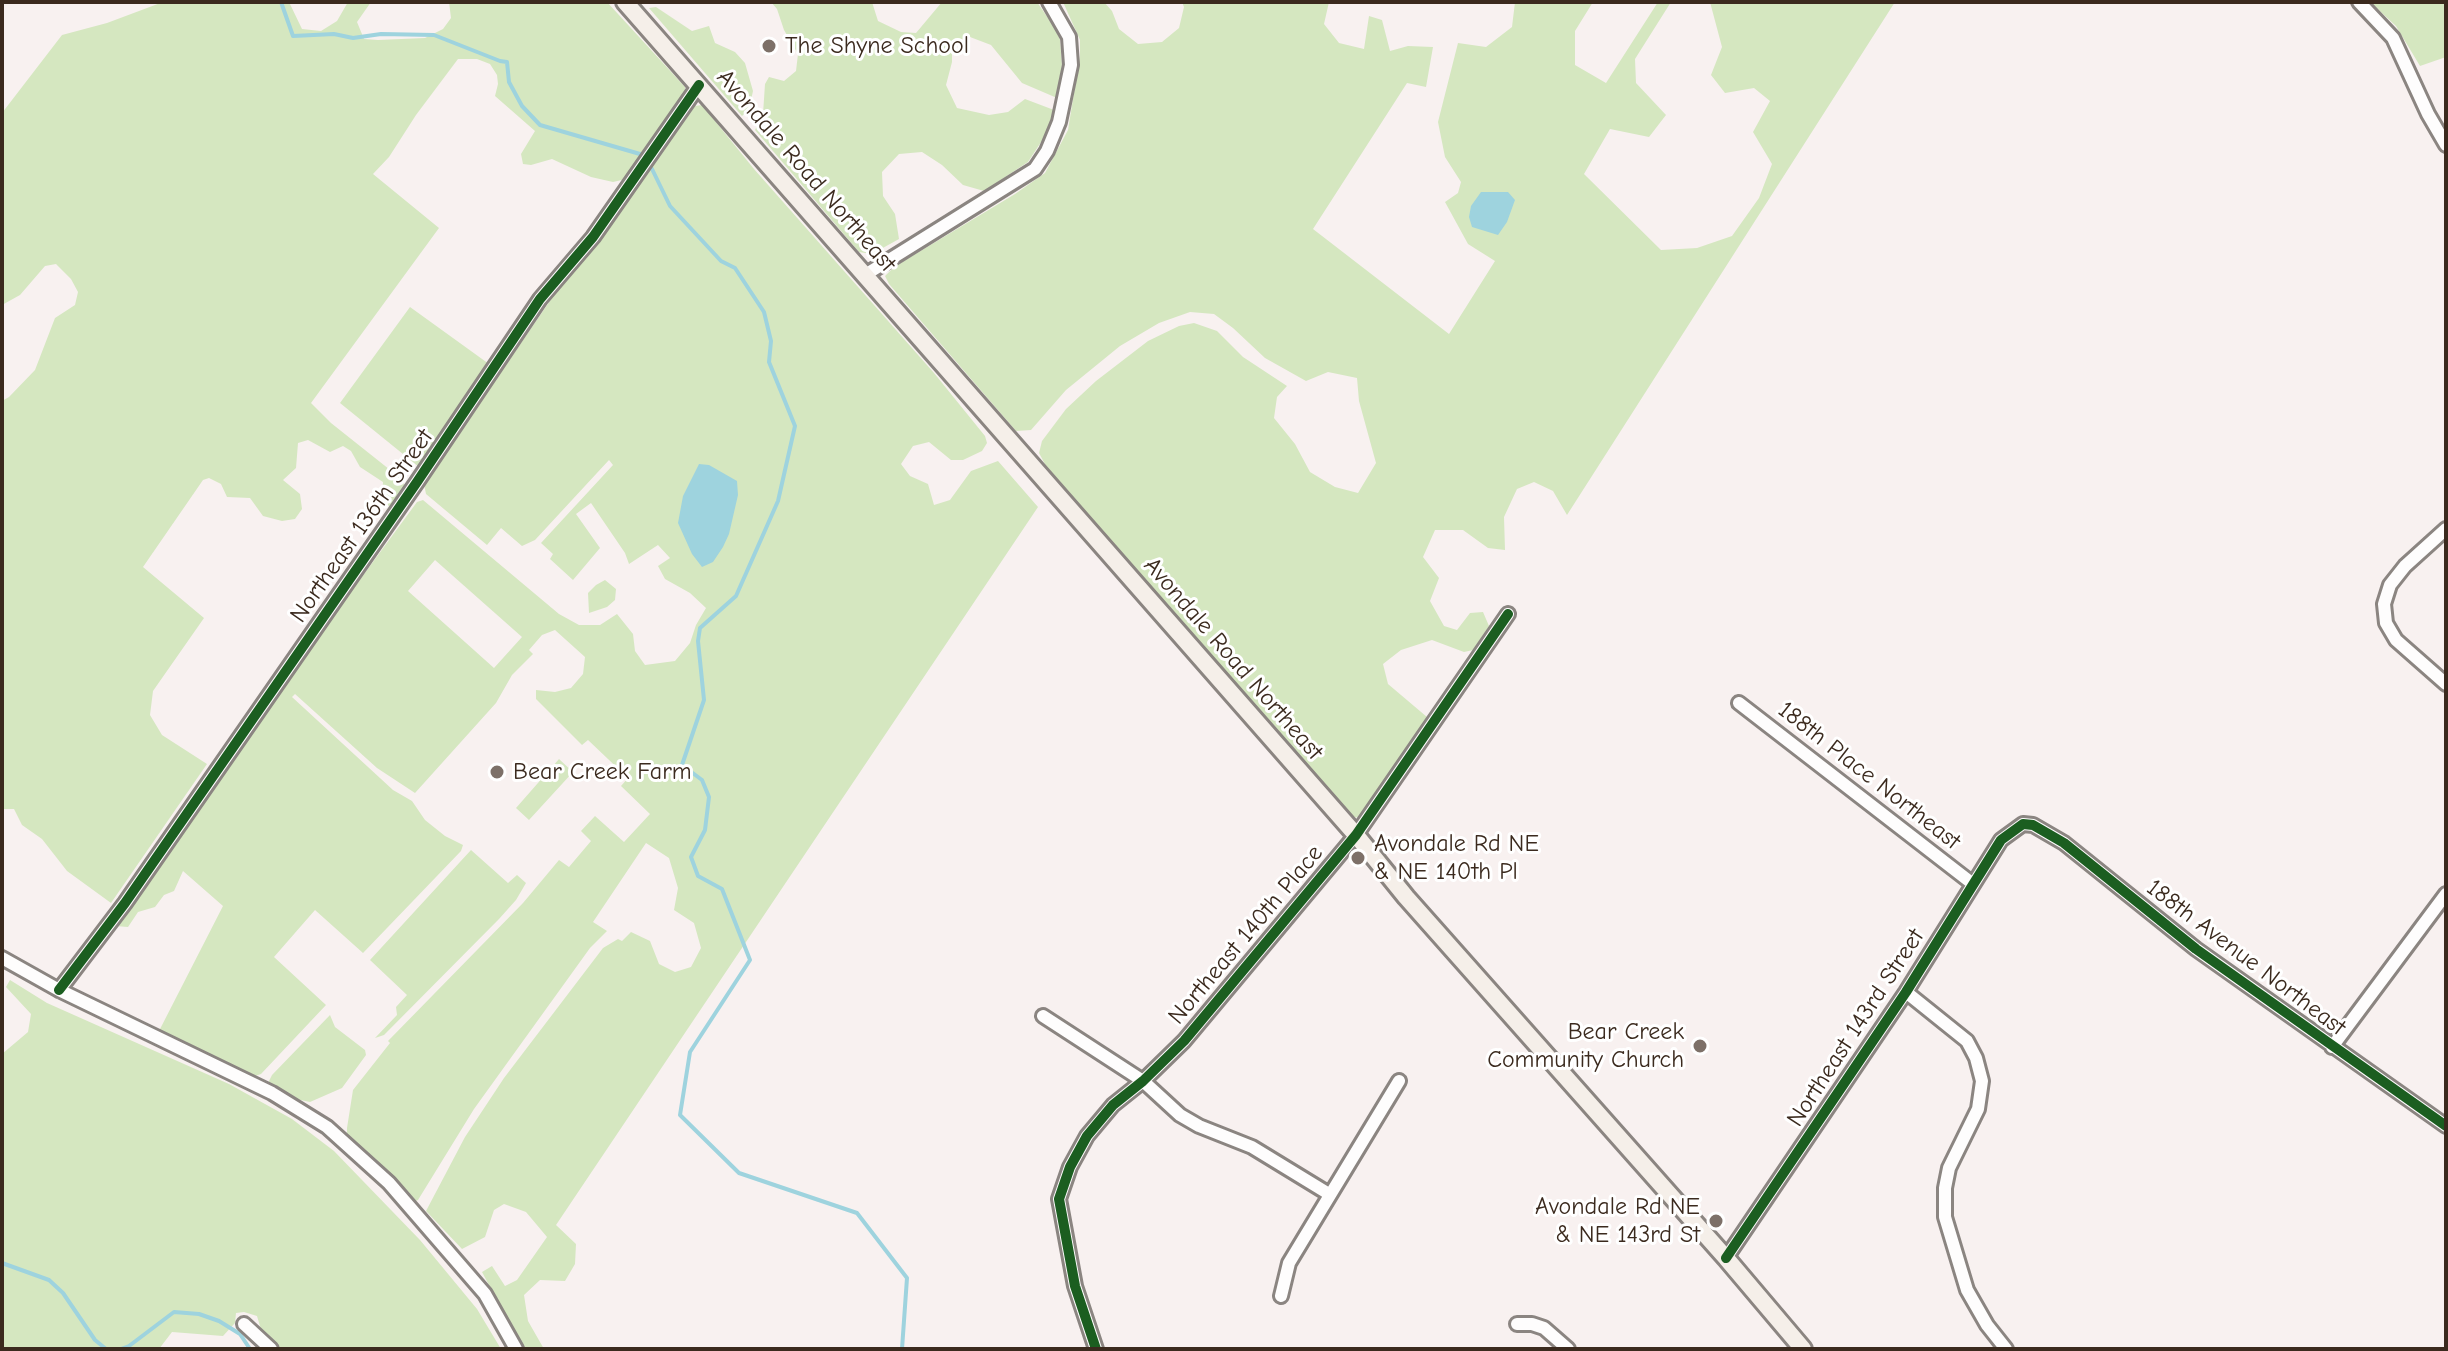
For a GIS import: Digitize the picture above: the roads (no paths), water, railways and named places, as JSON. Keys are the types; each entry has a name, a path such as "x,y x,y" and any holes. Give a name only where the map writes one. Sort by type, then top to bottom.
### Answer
{"main road":[{"name":"Avondale Road Northeast","path":"625,2 1803,1349"}],"street":[{"path":"865,275 1035,169 1047,151 1059,122 1071,65 1069,37 1049,2"},
{"path":"2359,2 2393,38 2446,145"},
{"name":"Northeast 136th Street","path":"59,990 125,903 540,299 593,237 699,85"},
{"path":"2446,529 2405,566 2390,585 2384,604 2386,623 2396,640 2446,684"},
{"name":"Northeast 140th Place","path":"1096,1349 1075,1286 1059,1199 1070,1167 1087,1136 1104,1115 1184,1041 1356,835 1508,614"},
{"name":"188th Place Northeast","path":"1739,703 1973,884"},
{"name":"Northeast 143rd Street","path":"1726,1258 1906,992 2001,840 2023,824"},
{"name":"188th Avenue Northeast","path":"2023,824 2033,825 2064,843 2196,949 2446,1126"},
{"path":"2332,1047 2446,894"},
{"path":"2,958 59,990 272,1093 327,1127 389,1183 477,1284 516,1349"},
{"path":"1906,992 1967,1041 1976,1058 1982,1081 1978,1109 1949,1168 1945,1217 1967,1290 1987,1325 2006,1349"},
{"path":"1043,1016 1143,1081 1180,1115 1252,1147 1329,1194"},
{"path":"1281,1296 1289,1263 1399,1081"},
{"path":"244,1324 271,1349"},
{"path":"1517,1324 1544,1328 1568,1349"}],"water":[{"path":"1481,192 1508,192 1515,200 1507,222 1498,235 1472,227 1469,217 1471,206"},
{"path":"699,464 709,465 737,481 738,495 723,547 713,562 702,567 692,554 678,523 683,496"}],"waterway":[{"path":"281,2 293,36 334,34 353,38 381,34 434,35 507,62 509,82 522,106 540,125 640,154 652,169 670,206 721,261 735,268 764,312 771,341 769,362 795,426 778,501 736,596 700,628 698,641 704,700 682,765 702,780 709,797 705,830 691,857 698,876 722,889 750,960 690,1052 680,1115 739,1173 857,1213 907,1278 902,1349"},
{"path":"2,1263 49,1280 63,1293 95,1340 106,1349"},
{"path":"121,1349 174,1312 199,1314 219,1321 240,1334 250,1349"}],"place":[{"name":"The Shyne School","path":"769,46"},
{"name":"Bear Creek Farm","path":"497,772"},
{"name":"Avondale Rd NE & NE 140th Pl","path":"1358,858"},
{"name":"Bear Creek Community Church","path":"1700,1046"},
{"name":"Avondale Rd NE & NE 143rd St","path":"1716,1221"}]}
